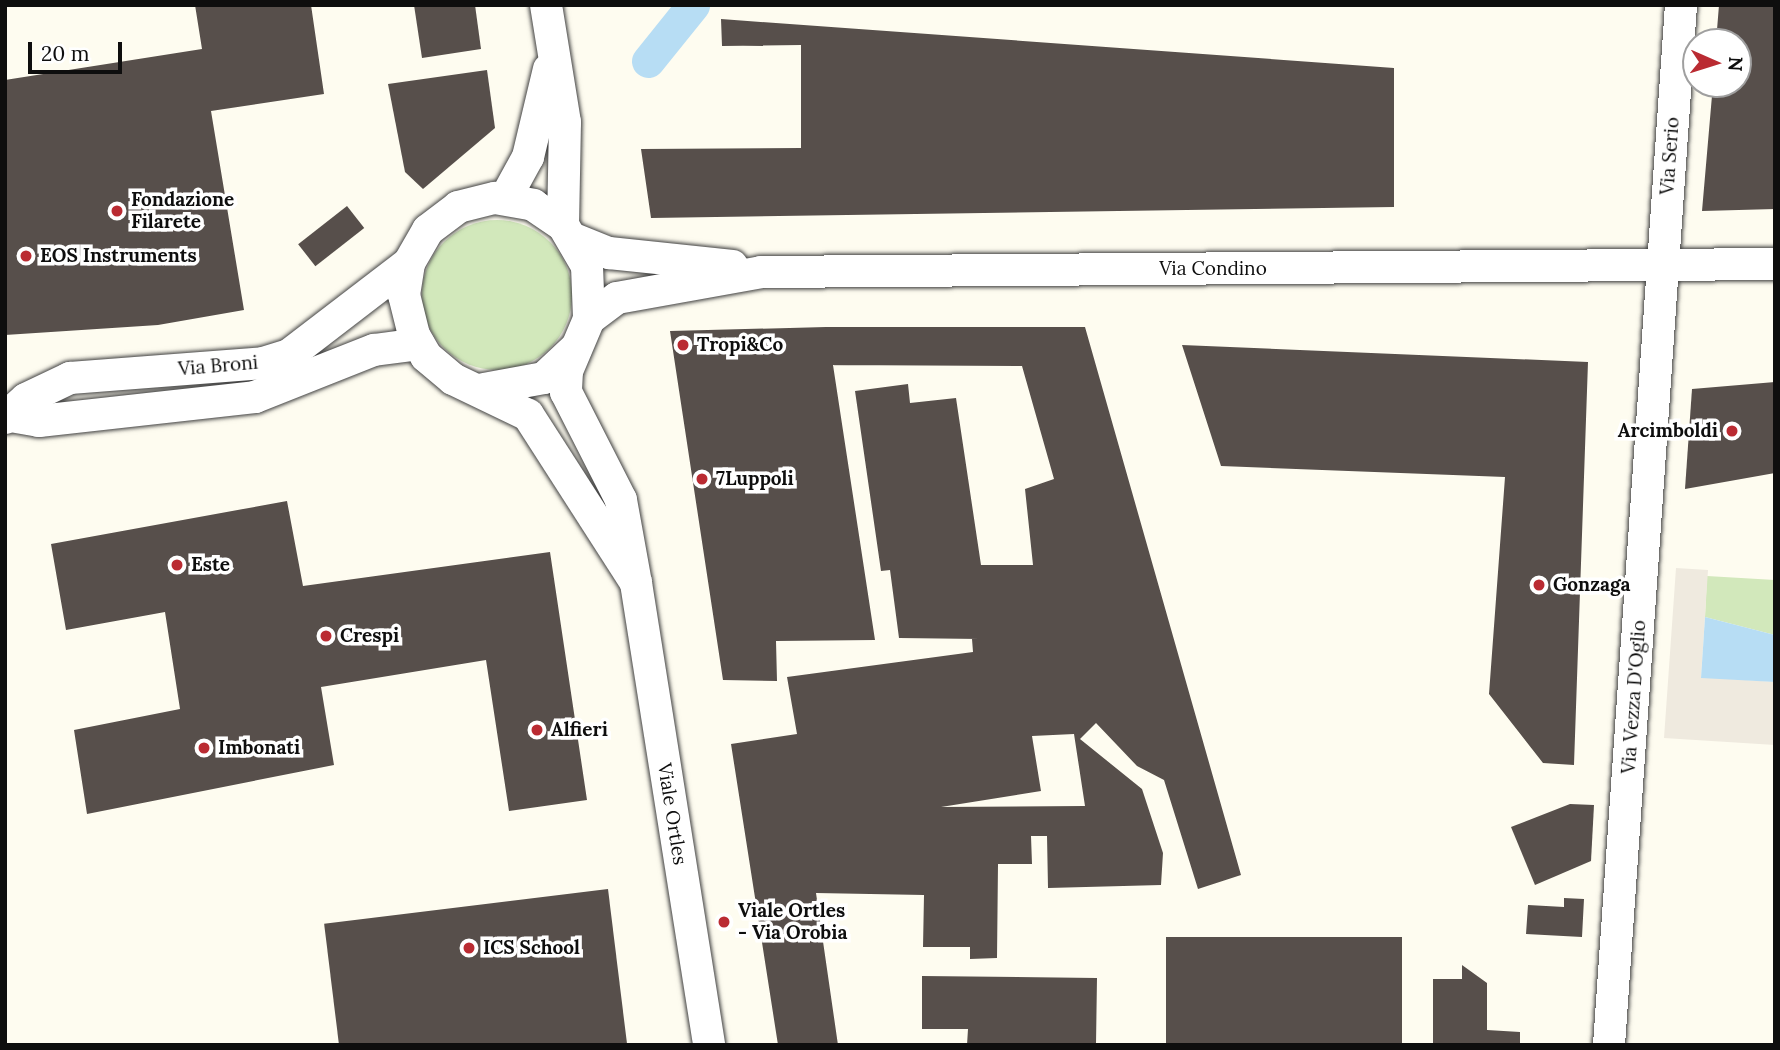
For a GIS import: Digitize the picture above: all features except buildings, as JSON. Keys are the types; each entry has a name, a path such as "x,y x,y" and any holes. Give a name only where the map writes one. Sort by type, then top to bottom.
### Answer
{"street":[{"name":"Viale Ortles","path":"546,5 565,122 569,232 590,278 583,333 566,392 621,500 709,1045"},
{"name":"Via Serio","path":"1664,265 1681,5"},
{"name":"Viale Ortles","path":"505,199 528,157 552,47"},
{"name":"Viale Ortles","path":"569,232 533,205 505,199 448,212 428,230 409,263 405,305 419,344 453,379 484,389 528,415 636,583"},
{"name":"Via Condino","path":"569,232 609,253 761,272 1775,264"},
{"name":"Via Broni","path":"6,416 26,399 69,378 263,363 289,355 409,263"},
{"name":"Via Vezza D'Oglio","path":"1609,1045 1664,265"},
{"name":"Via Condino","path":"583,333 617,298 761,272"},
{"path":"484,389 544,378 583,333"},
{"name":"Via Broni","path":"6,416 39,421 255,397 374,350 419,344"}],"green space":[{"path":"497,220 526,226 550,242 566,266 572,295 566,324 550,348 526,364 497,370 468,364 444,348 428,324 422,295 428,266 444,242 468,226"},
{"path":"1707,576 1775,580 1775,635 1705,617"}],"shaded area":[{"path":"1676,568 1708,570 1701,677 1775,682 1775,745 1664,738"}],"water":[{"path":"1705,617 1775,635 1775,682 1701,678"}],"waterway":[{"path":"648,61 693,5"}],"place":[{"name":"Fondazione Filarete","path":"117,211"},
{"name":"EOS Instruments","path":"26,256"},
{"name":"Tropi&Co","path":"683,345"},
{"name":"Arcimboldi","path":"1732,431"},
{"name":"7Luppoli","path":"702,479"},
{"name":"Este","path":"177,565"},
{"name":"Gonzaga","path":"1539,585"},
{"name":"Crespi","path":"326,636"},
{"name":"Alfieri","path":"537,730"},
{"name":"Imbonati","path":"204,748"},
{"name":"Viale Ortles - Via Orobia","path":"724,922"},
{"name":"ICS School","path":"469,948"}]}
